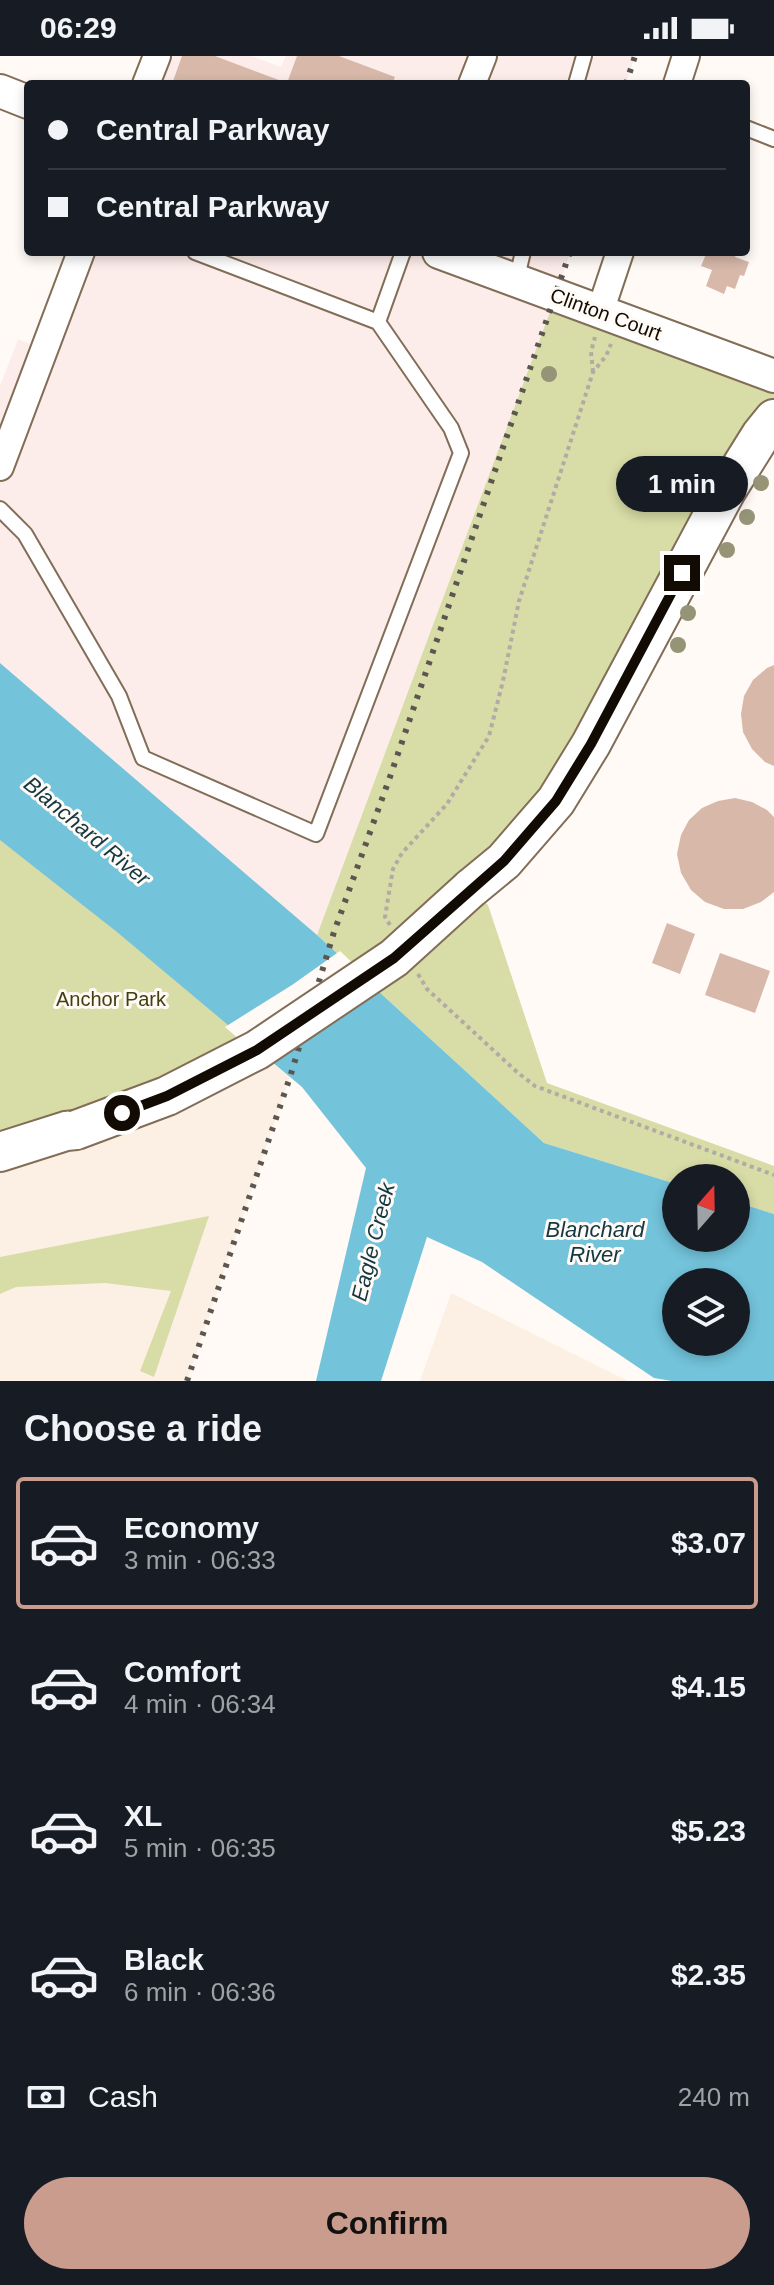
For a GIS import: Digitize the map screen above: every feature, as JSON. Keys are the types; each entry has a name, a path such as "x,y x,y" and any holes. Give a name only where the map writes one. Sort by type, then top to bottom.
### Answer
{"main road":[{"path":"0,1152 76,1130 167,1096 257,1050 394,958 504,861 556,801 591,744 726,491 774,419"}],"street":[{"path":"148,80 157,56"},
{"path":"474,80 483,56"},
{"path":"678,80 686,56"},
{"path":"0,91 24,100"},
{"path":"0,467 79,256"},
{"name":"Clinton Court","path":"462,256 519,266 600,312 774,376"},
{"path":"600,312 619,256"}],"lane":[{"path":"577,80 584,56"},
{"path":"750,130 774,139"},
{"path":"0,509 25,534 111,682 143,758 316,834 461,453 451,428 378,322 205,256"},
{"path":"378,322 402,256"}],"path":[{"path":"593,372 591,352 600,312"}],"shaded area":[{"path":"157,56 251,56 281,67 286,56 635,56 627,80 148,80"},
{"path":"79,256 569,256 317,935 0,663 0,386 18,339 43,349"},
{"path":"0,840 117,932 290,1077 187,1381 0,1381"},
{"path":"451,1293 628,1381 420,1381"}],"green space":[{"path":"556,296 774,376 774,419 591,744 470,889 488,905 547,1083 774,1166 774,1214 750,1206 750,1164 662,1164 662,1180 544,1143 317,935"},
{"name":"Anchor Park","path":"0,759 308,1020 0,1152"},
{"path":"209,1216 154,1377 140,1371 171,1291 105,1283 16,1287 0,1294 0,1257"}],"water":[{"name":"Blanchard River","path":"0,663 317,935 544,1143 662,1180 662,1252 750,1252 750,1206 774,1214 774,1381 672,1381 654,1378 482,1262 427,1237 381,1381 316,1381 366,1168 302,1087 117,932 0,840"}],"pier":[{"path":"340,951 380,989 291,1051 268,1064 225,1027 292,985"}],"building":[{"path":"182,56 215,56 279,80 173,80"},
{"path":"297,56 339,56 395,77 394,80 288,80"},
{"path":"705,256 735,256 749,262 735,289 727,286 724,294 706,286 712,270 701,266"},
{"path":"774,665 774,766 752,749 743,732 741,714 744,696 753,680"},
{"path":"735,798 752,802 774,817 774,892 761,902 743,909 724,909 705,902 691,890 681,873 677,854 681,835 689,820 702,808"},
{"path":"667,923 695,934 680,974 652,963"},
{"path":"720,953 770,971 755,1013 705,995"}],"railway":[{"path":"627,80 635,56"},
{"path":"187,1381 290,1077 334,932 569,256"}],"route":[{"path":"122,1113 167,1096 257,1050 394,958 504,861 556,801 591,744 682,573"}],"water label":[{"name":"Eagle Creek","path":"373,1242"}]}
